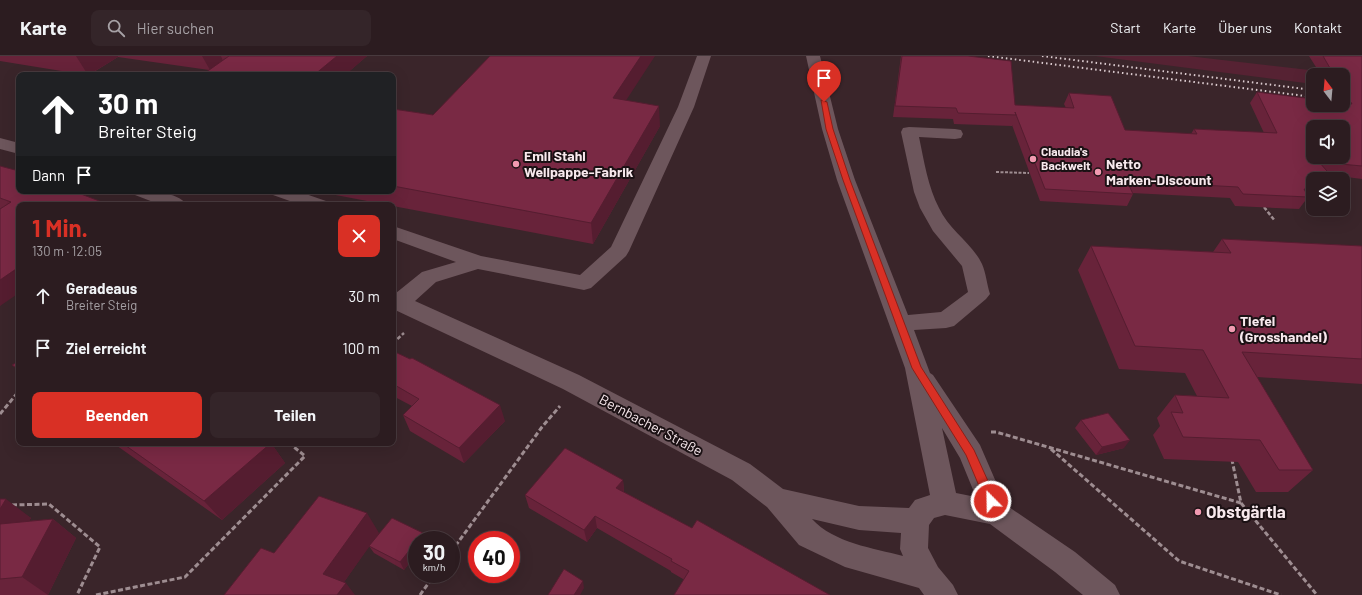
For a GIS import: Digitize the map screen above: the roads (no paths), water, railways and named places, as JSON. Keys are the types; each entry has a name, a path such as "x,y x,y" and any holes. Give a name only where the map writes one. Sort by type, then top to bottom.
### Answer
{"street":[{"path":"396,233 478,262 584,284 619,251 686,107 704,56"},
{"path":"814,58 830,129 837,151 917,368 946,502"},
{"path":"900,323 946,320 979,294 972,265 963,252 940,227 936,206 923,192 909,132 955,134"},
{"path":"0,143 16,148"},
{"path":"149,194 170,202"},
{"path":"288,194 311,202"},
{"path":"396,302 429,277 478,262"},
{"name":"Bernbacher Straße","path":"396,302 577,386 741,472 776,499 859,518 915,521"},
{"path":"917,368 971,453 996,513"},
{"path":"776,499 809,536 845,554 935,586"},
{"path":"935,586 914,549 915,521 925,509 946,502 996,513 1065,562 1105,595"}],"railway":[{"path":"988,56 1306,96"},
{"path":"1042,56 1306,89"}],"place":[{"name":"Claudia's Backwelt","path":"1033,159"},
{"name":"Emil Stahl Wellpappe-Fabrik","path":"516,164"},
{"name":"Netto Marken-Discount","path":"1098,172"},
{"name":"Tiefel (Grosshandel)","path":"1232,329"},
{"name":"Obstgärtla","path":"1198,512"}]}
